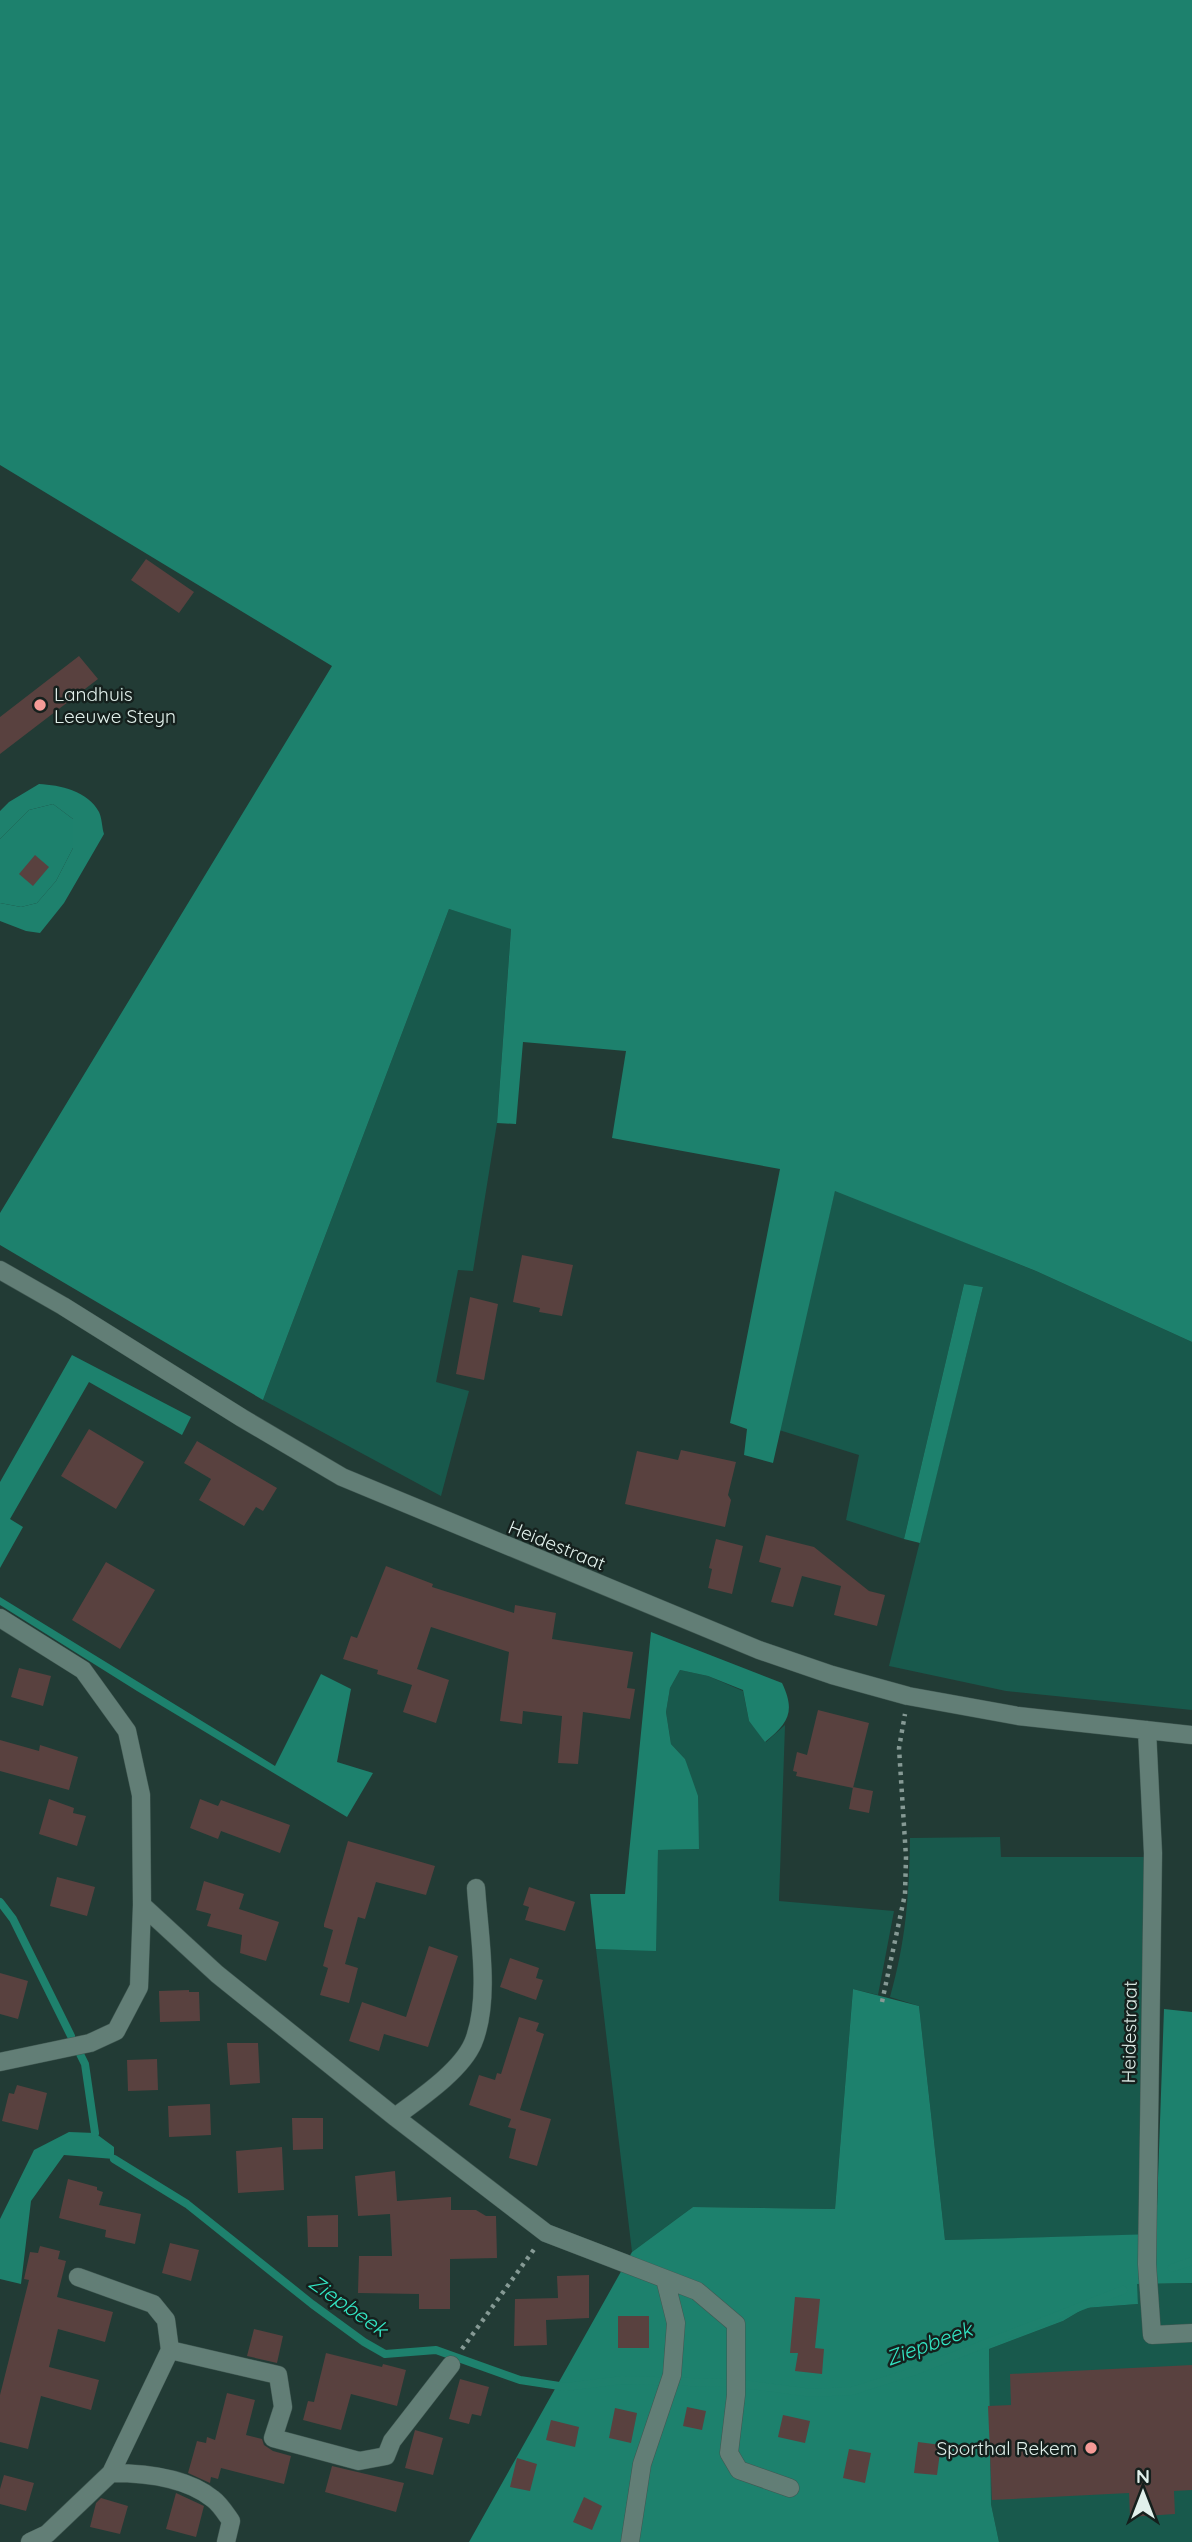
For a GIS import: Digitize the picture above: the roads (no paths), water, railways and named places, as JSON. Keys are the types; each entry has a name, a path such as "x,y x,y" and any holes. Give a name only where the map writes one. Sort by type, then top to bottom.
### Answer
{"street":[{"name":"Heidestraat","path":"0,1270 342,1477 759,1650 832,1675 908,1696 1018,1716 1192,1735"},
{"path":"0,1618 83,1670 127,1731 141,1795 142,1905 139,1987 116,2032 90,2043 0,2062"},
{"name":"Heidestraat","path":"1147,1730 1153,1853 1147,2264 1153,2335 1192,2333"},
{"path":"395,2117 444,2081 472,2045 480,2014 481,1980 476,1888"},
{"path":"142,1905 217,1974 395,2117 546,2233 697,2291 736,2324 736,2395 729,2454 739,2470 790,2488"},
{"path":"30,2542 47,2534 111,2473 170,2350 166,2320 153,2304 78,2277"},
{"path":"630,2542 642,2464 671,2382 676,2323 665,2279"},
{"path":"170,2350 278,2375 283,2406 273,2438 359,2461 386,2456 392,2441 450,2365"},
{"path":"111,2473 147,2473 190,2487 214,2499 231,2521 226,2542"}],"waterway":[{"name":"Ziepbeek","path":"0,1902 13,1919 71,2036"},
{"name":"Ziepbeek","path":"80,2054 85,2064 95,2133"},
{"name":"Ziepbeek","path":"114,2159 187,2204 312,2304 385,2354 436,2350 520,2380 566,2387 622,2380 723,2383"},
{"name":"Ziepbeek","path":"1172,2268 1192,2261"},
{"name":"Ziepbeek","path":"742,2384 812,2393 852,2391 915,2371 1123,2290"}],"place":[{"name":"Landhuis Leeuwe Steyn","path":"40,705"},
{"name":"Sporthal Rekem","path":"1091,2448"}]}
